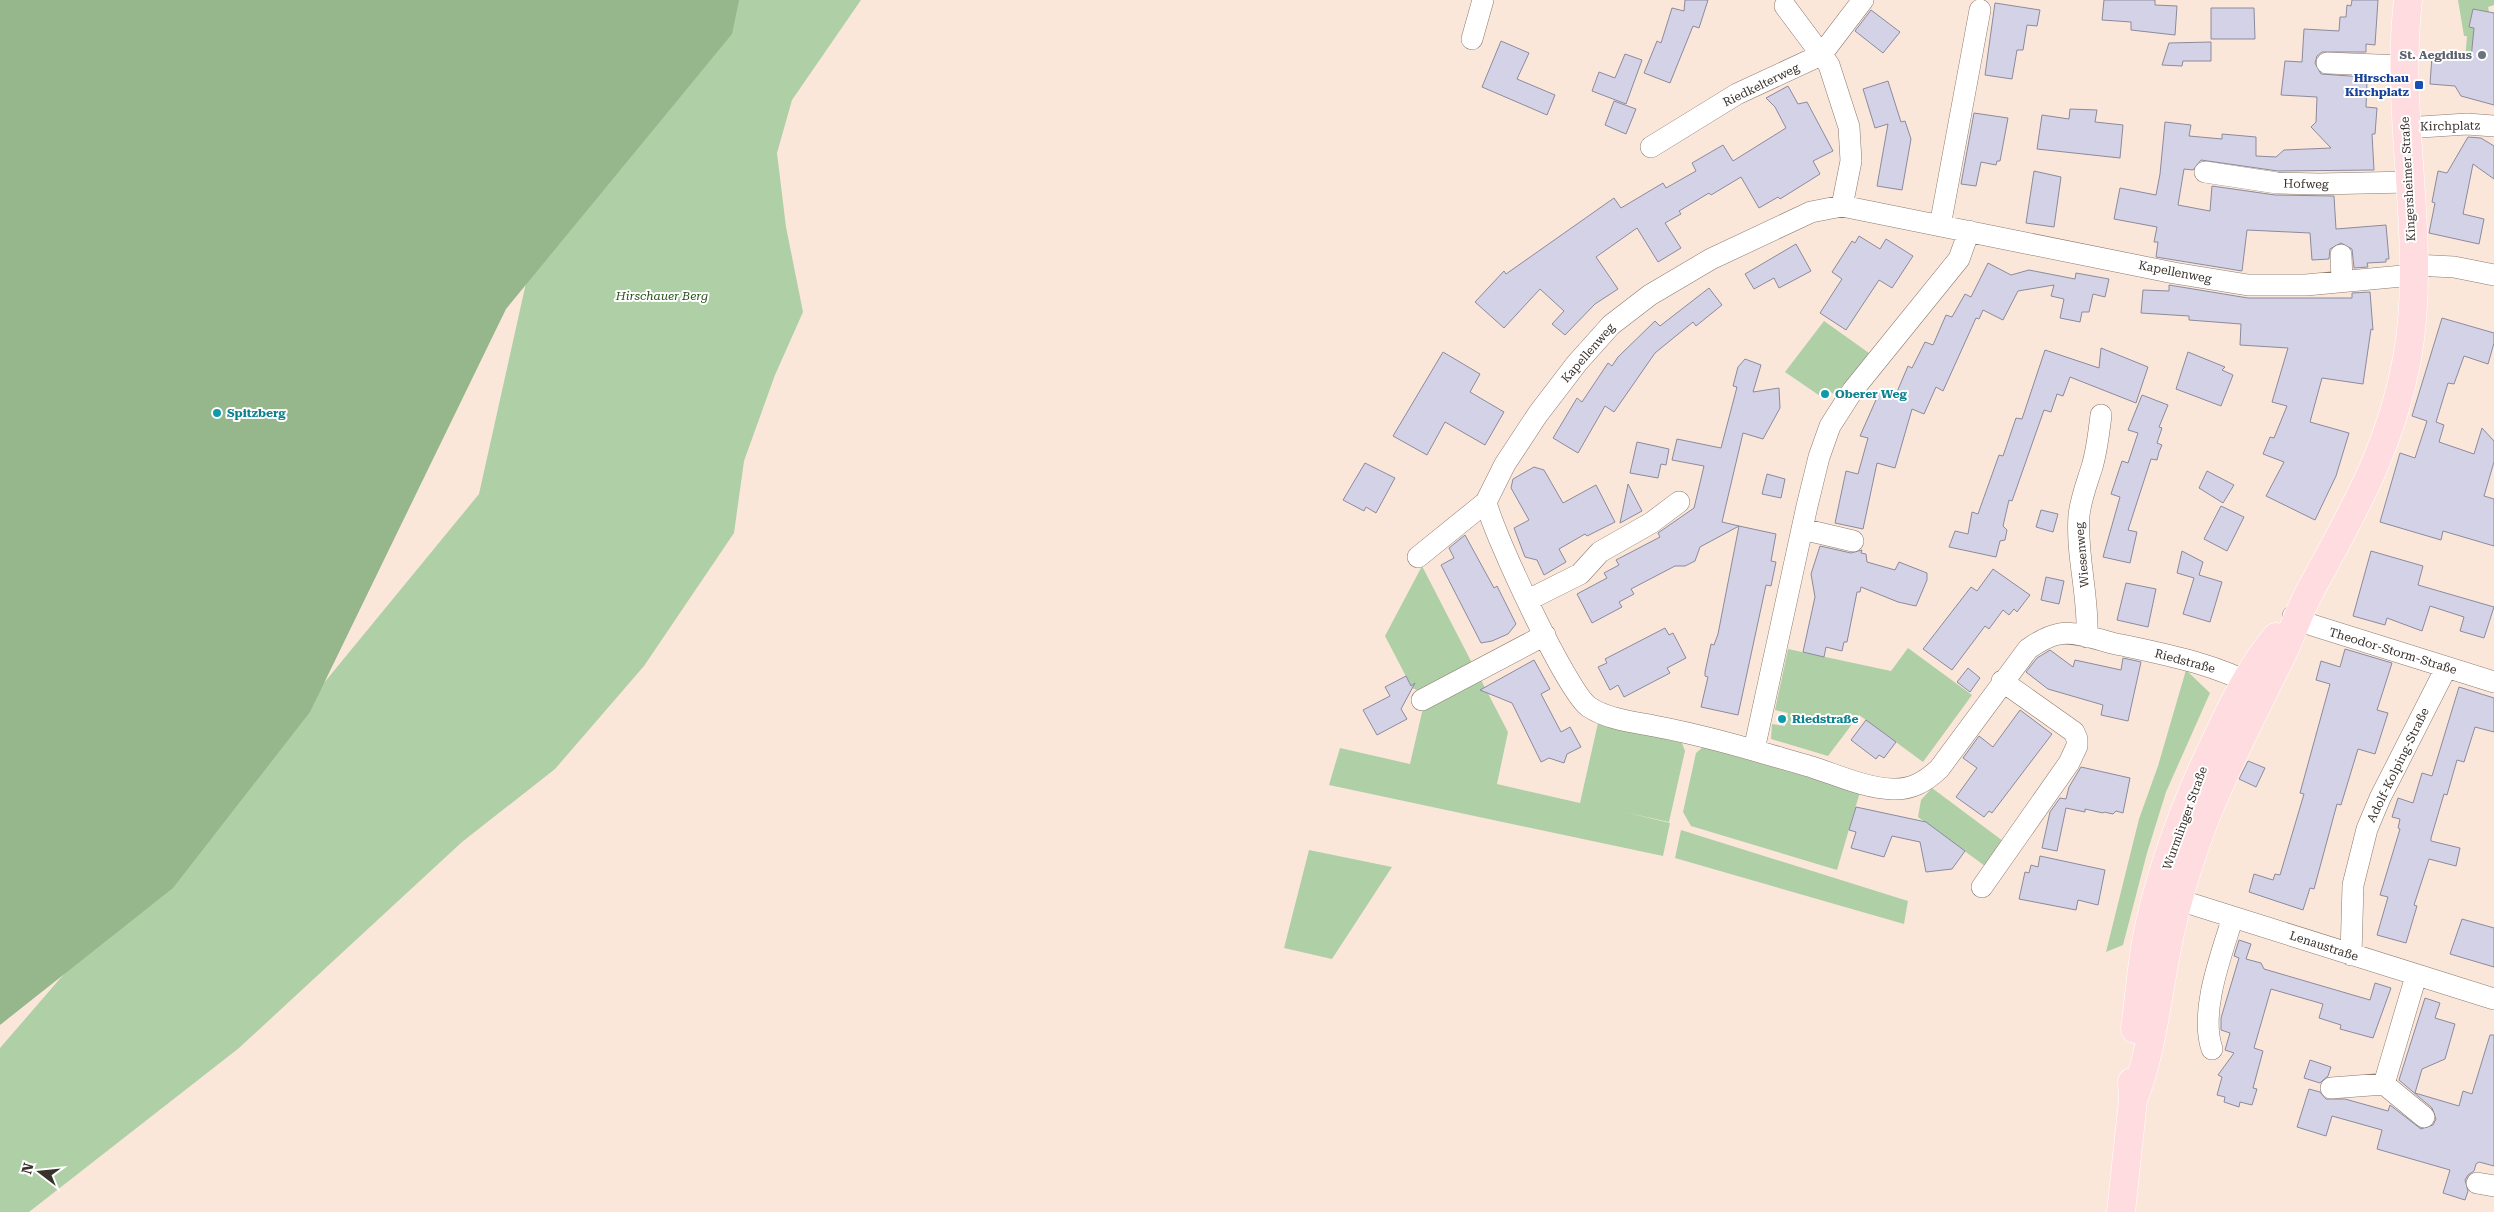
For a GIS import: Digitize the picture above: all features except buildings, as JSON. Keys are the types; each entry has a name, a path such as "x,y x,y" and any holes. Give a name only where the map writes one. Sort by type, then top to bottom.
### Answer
{"main road":[{"name":"Kingersheimer Straße","path":"2408,0 2403,66 2414,279"},
{"name":"Wurmlinger Straße","path":"2121,1212 2133,1100 2144,1072 2167,948 2169,897 2195,846 2226,769 2255,685 2310,593 2355,511 2389,432 2408,356 2414,279"}],"street":[{"path":"1472,39 1483,0"},
{"name":"Riedkelterweg","path":"1651,148 1737,94 1821,55 1863,0"},
{"path":"1785,6 1821,55 1834,78 1850,127 1851,161 1842,206"},
{"path":"1940,226 1980,10"},
{"path":"2327,63 2403,66"},
{"name":"Kirchplatz","path":"2405,128 2467,124 2494,126"},
{"name":"Hofweg","path":"2205,172 2277,183 2409,182"},
{"name":"Kapellenweg","path":"1418,557 1486,502 1505,464 1538,414 1577,363 1611,325 1650,295 1711,259 1811,212 1842,206 2174,273 2248,285 2286,286 2342,281 2414,279 2454,267 2494,275"},
{"path":"1754,750 1815,473 1830,426 1853,390 1959,258 1969,232"},
{"path":"2341,254 2342,281"},
{"name":"Wiesenweg","path":"2087,637 2086,596 2079,548 2079,516 2081,501 2096,449 2101,415"},
{"name":"Riedstraße","path":"1486,502 1495,532 1545,635 1578,698 1589,707 1618,718 1694,734 1877,786 1904,789 1927,780 1938,769 2002,681 2028,649 2039,641 2060,633 2087,637 2198,663 2255,685"},
{"path":"1528,600 1580,574 1600,552 1652,523 1679,502"},
{"path":"1802,529 1853,541"},
{"name":"Theodor-Storm-Straße","path":"2295,617 2312,625 2494,682"},
{"path":"1422,700 1545,635"},
{"name":"Adolf-Kolping-Straße","path":"2351,955 2353,885 2367,829 2380,798 2446,668"},
{"path":"1982,887 2069,763 2077,746 2074,732 2002,681"},
{"name":"Lenaustraße","path":"2169,897 2494,999"},
{"path":"2212,1049 2207,1034 2208,1014 2233,917"},
{"path":"2384,1084 2416,976"},
{"path":"2331,1088 2384,1084 2424,1117"}],"green space":[{"path":"0,0 739,0 732,34 506,309 310,712 173,888 0,1025"},
{"name":"Hirschauer Berg","path":"589,0 861,0 792,100 777,153 786,227 803,312 775,375 744,461 734,533 644,666 555,769 462,842 239,1048 29,1212 0,1212 0,1048 77,959 255,767 479,494"},
{"path":"2458,0 2494,0 2494,5 2488,7 2489,12 2473,9 2469,27 2478,29 2473,40 2470,62 2465,60 2467,36 2464,36"},
{"path":"1824,321 1869,353 1835,395 1825,388 1820,396 1785,372"},
{"path":"1422,566 1473,665 1421,692 1412,688 1385,636"},
{"path":"1908,648 1972,695 1923,762 1859,715 1828,756 1771,739 1772,724 1785,726 1788,713 1775,710 1788,649 1891,671"},
{"path":"2186,670 2210,693 2166,792 2147,853 2123,945 2106,952 2139,819 2158,766"},
{"path":"1480,678 1508,732 1497,784 1580,803 1598,723 1682,743 1685,751 1669,822 1624,812 1670,823 1663,856 1329,785 1340,748 1410,764 1423,708"},
{"path":"1703,747 1860,792 1837,870 1691,826 1683,812 1696,753"},
{"path":"1932,788 2003,841 1985,866 1918,817 1921,800"},
{"path":"1681,830 1908,901 1904,924 1675,858"},
{"path":"1309,850 1392,867 1332,959 1284,948"}],"place":[{"name":"St. Aegidius","path":"2482,55"},
{"name":"Hirschau Kirchplatz","path":"2419,85"},
{"name":"Oberer Weg","path":"1825,394"},
{"name":"Spitzberg","path":"217,413"},
{"name":"Riedstraße","path":"1782,719"}]}
